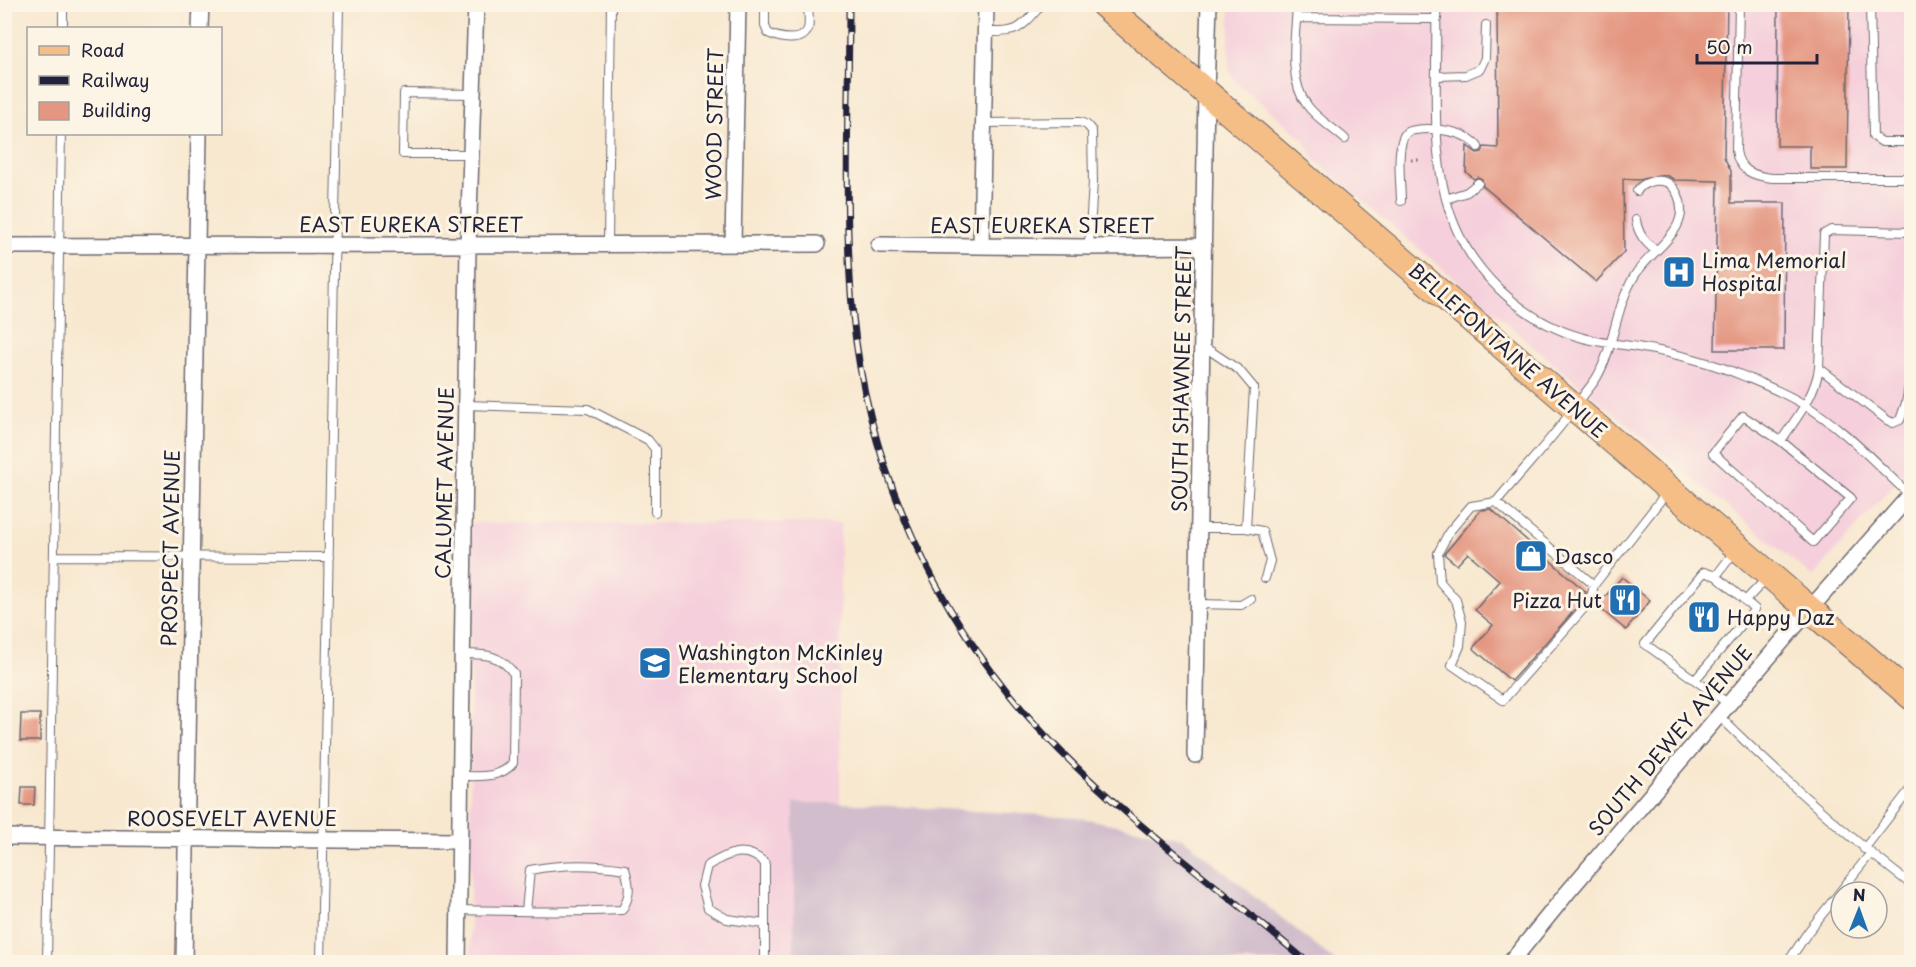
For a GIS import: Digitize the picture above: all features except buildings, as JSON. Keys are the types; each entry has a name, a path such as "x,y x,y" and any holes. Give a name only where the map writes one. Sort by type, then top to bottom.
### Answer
{"main road":[{"name":"BELLEFONTAINE AVENUE","path":"1103,4 1911,697"}],"street":[{"path":"201,4 201,27"},
{"name":"CALUMET AVENUE","path":"458,963 468,244 476,4"},
{"name":"WOOD STREET","path":"733,244 738,4"},
{"path":"981,246 986,4"},
{"name":"SOUTH SHAWNEE STREET","path":"1195,755 1209,4"},
{"name":"PROSPECT AVENUE","path":"184,963 199,135"},
{"name":"EAST EUREKA STREET","path":"4,246 817,244"},
{"name":"EAST EUREKA STREET","path":"879,245 1204,246"},
{"name":"SOUTH DEWEY AVENUE","path":"1511,963 1567,893 1911,494"},
{"name":"ROOSEVELT AVENUE","path":"4,837 459,841"}],"lane":[{"path":"63,4 63,27"},
{"path":"321,963 339,4"},
{"path":"608,244 611,4"},
{"path":"765,4 765,26 768,33 786,38 796,38 808,28 808,4"},
{"path":"986,32 1017,30 1026,24 1042,4"},
{"path":"1297,4 1296,71 1301,94 1313,112 1345,139"},
{"path":"1362,4 1416,4"},
{"path":"1448,5 1437,4 1439,160 1446,199 1458,233 1489,279 1526,311 1558,329 1593,341 1671,354 1707,363 1743,376 1804,404 1847,437 1911,494"},
{"path":"1739,4 1736,150 1740,165 1753,175 1772,178 1911,178"},
{"path":"1870,4 1873,136 1882,142 1911,142"},
{"path":"1297,18 1437,19"},
{"path":"1437,76 1466,75 1479,69 1485,58 1486,25"},
{"path":"471,154 403,154 404,93 473,94"},
{"path":"984,123 1080,122 1087,125 1092,131 1089,247"},
{"path":"1401,201 1400,147 1402,138 1411,131 1437,130 1465,135 1478,147"},
{"path":"47,963 61,135"},
{"path":"1637,191 1644,184 1662,182 1672,186 1679,198 1679,220 1670,238 1636,274 1623,298 1611,343 1596,380 1496,502 1471,506 1449,532 1438,553 1440,582 1456,600 1462,622 1460,646 1452,665 1503,700 1585,607 1594,585 1670,489"},
{"path":"1446,199 1467,192 1478,183"},
{"path":"1636,220 1642,238 1656,251"},
{"path":"1781,441 1816,386 1819,368 1824,234 1830,230 1911,232"},
{"path":"1203,346 1239,370 1254,388 1246,528"},
{"path":"1819,368 1893,423 1900,420 1903,412 1911,370"},
{"path":"466,405 588,409 648,440 655,449 655,512"},
{"path":"1743,417 1781,441 1851,498 1813,542 1713,453 1743,417"},
{"path":"1496,502 1594,585"},
{"path":"1199,528 1246,528 1262,531 1270,561 1265,578"},
{"path":"1716,576 1737,548"},
{"path":"54,556 329,557"},
{"path":"1695,680 1755,609 1716,576 1704,572 1645,644 1695,680 1729,704"},
{"path":"1746,601 1769,575"},
{"path":"1198,604 1241,605 1251,599"},
{"path":"460,776 491,776 508,770 513,763 514,674 507,664 488,654 462,654"},
{"path":"1719,716 1779,774 1867,851 1911,885"},
{"path":"1788,963 1911,788"},
{"path":"765,924 728,919 708,908 702,886 707,866 722,857 739,852 755,854 765,863 765,924 765,963"},
{"path":"459,910 526,911 622,910 629,898 629,884 625,869 606,866 548,866 530,870 526,911"}],"path":[{"path":"1411,160 1423,160"}],"shaded area":[{"name":"Lima Memorial Hospital","path":"1230,5 1911,5 1911,464 1813,577 1579,385 1315,160 1302,138 1235,81 1229,68"},
{"name":"Washington McKinley Elementary School","path":"471,523 840,523 840,803 794,803 794,962 470,962"},
{"path":"794,803 840,803 1076,817 1183,838 1336,962 794,962"}],"railway":[{"path":"849,4 847,199 853,316 861,373 874,430 892,486 914,539 940,591 970,641 1004,688 1042,732 1138,823 1307,962"}],"place":[{"name":"Lima Memorial Hospital","path":"1679,272"},
{"name":"Dasco","path":"1531,556"},
{"name":"Pizza Hut","path":"1625,600"},
{"name":"Happy Daz","path":"1704,617"},
{"name":"Washington McKinley Elementary School","path":"655,663"}]}
